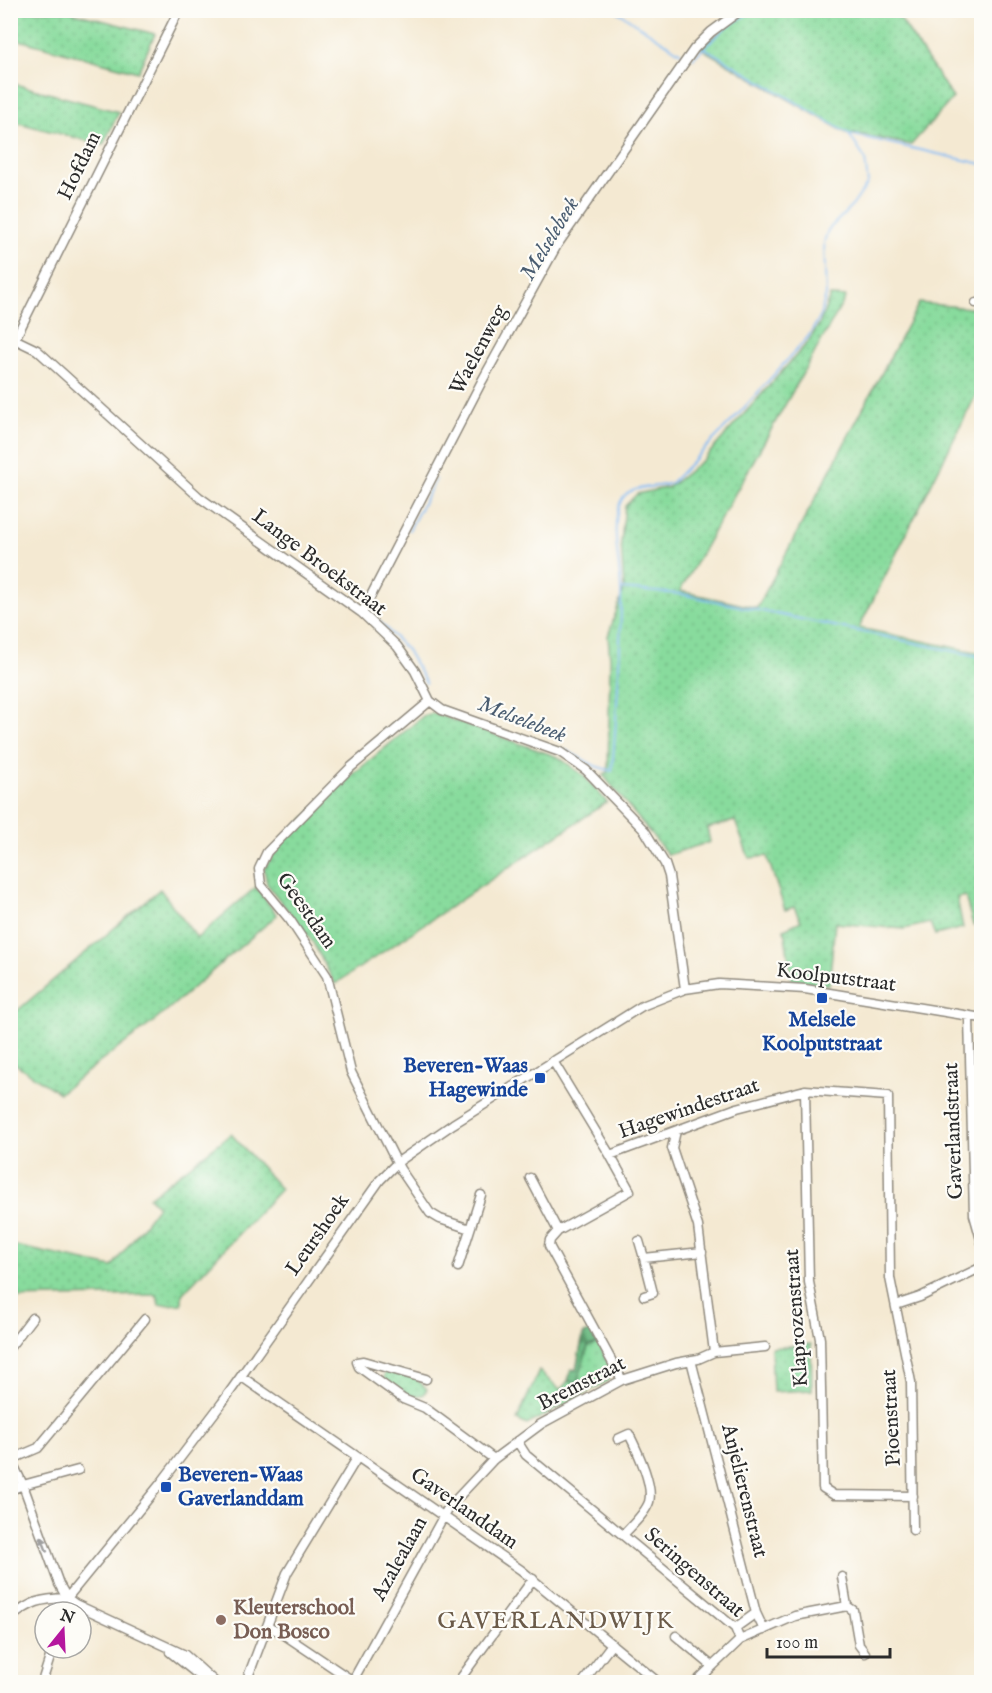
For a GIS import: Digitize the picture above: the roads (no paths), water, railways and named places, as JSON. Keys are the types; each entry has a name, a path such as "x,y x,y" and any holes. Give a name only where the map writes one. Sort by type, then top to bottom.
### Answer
{"street":[{"name":"Hofdam","path":"13,338 179,10"},
{"name":"Waelenweg","path":"362,613 482,381 557,245 694,49 711,32 741,10"},
{"name":"Lange Broekstraat","path":"13,338 37,350 199,497 362,613 396,646 416,670 430,701"},
{"path":"430,701 442,710 546,746 567,756 586,770 645,831 665,864 669,876 685,990"},
{"name":"Geestdam","path":"430,701 342,776 267,852 260,869 261,885 290,920 327,976 351,1072 362,1099 407,1182 430,1213 440,1219 470,1229"},
{"name":"Koolputstraat","path":"685,990 719,984 805,989 860,996 981,1018"},
{"name":"Leurshoek","path":"66,1598 161,1483 242,1377 338,1236 380,1180 398,1162 642,1006 685,990"},
{"name":"Gaverlandstraat","path":"969,1017 974,1215 981,1243"},
{"name":"Hagewindestraat","path":"553,1061 610,1155 737,1108 805,1090 888,1096"},
{"name":"Klaprozenstraat","path":"805,1090 809,1282 820,1339 823,1488 834,1494 913,1496"},
{"name":"Pioenstraat","path":"888,1096 890,1278 911,1382 913,1530"},
{"path":"675,1131 672,1148 691,1198 702,1252 714,1352"},
{"path":"610,1155 630,1191 558,1231 550,1240 552,1252 622,1380"},
{"path":"530,1178 558,1231"},
{"path":"458,1267 482,1195"},
{"path":"639,1241 653,1293 644,1296"},
{"path":"644,1258 702,1252"},
{"path":"896,1305 920,1298 981,1267"},
{"path":"10,1347 32,1318"},
{"path":"66,1598 58,1584 23,1485 11,1460 38,1448 145,1320"},
{"name":"Bremstraat","path":"444,1517 456,1497 494,1459 517,1441 541,1424 622,1380 714,1352 765,1347"},
{"name":"Anjelierenstraat","path":"692,1360 756,1613 764,1630"},
{"path":"426,1379 363,1361 357,1362 359,1367 403,1399 425,1408 494,1459"},
{"name":"Gaverlanddam","path":"242,1377 533,1579 658,1683"},
{"name":"Seringenstraat","path":"618,1439 628,1431 643,1467 650,1495 648,1506 623,1535"},
{"name":"Seringenstraat","path":"517,1441 526,1455 735,1628 740,1640"},
{"path":"246,1683 287,1573 357,1458"},
{"path":"10,1490 78,1470"},
{"name":"Azalealaan","path":"267,1626 280,1632 352,1682 444,1517"},
{"path":"842,1577 847,1606"},
{"path":"458,1683 483,1643 533,1579"},
{"path":"10,1618 26,1606 43,1598 66,1598 185,1655 215,1683"},
{"path":"696,1683 740,1640 802,1614 847,1606 853,1610 859,1645 865,1653"},
{"path":"735,1628 756,1613"},
{"path":"676,1636 712,1666"},
{"path":"160,1644 207,1683"},
{"path":"582,1683 612,1644"},
{"path":"42,1683 50,1660"}],"waterway":[{"path":"615,10 681,53"},
{"name":"Melselebeek","path":"693,58 725,28 754,10"},
{"name":"Melselebeek","path":"703,47 849,134 982,164"},
{"name":"Melselebeek","path":"565,750 595,766 612,771 621,614 616,522 621,501 636,489 671,483 734,419 808,337 819,319 826,295 824,242 828,230 853,205 868,183 865,159 849,134"},
{"name":"Melselebeek","path":"409,530 436,479"},
{"path":"621,589 681,594 982,657"},
{"name":"Melselebeek","path":"374,599 369,610 407,650 426,683"}],"place":[{"name":"Melsele Koolputstraat","path":"822,998"},
{"name":"Beveren-Waas Hagewinde","path":"540,1078"},
{"name":"Beveren-Waas Gaverlanddam","path":"166,1487"},
{"name":"Kleuterschool Don Bosco","path":"221,1620"}],"district":[{"name":"GAVERLANDWIJK","path":"556,1621"}]}
